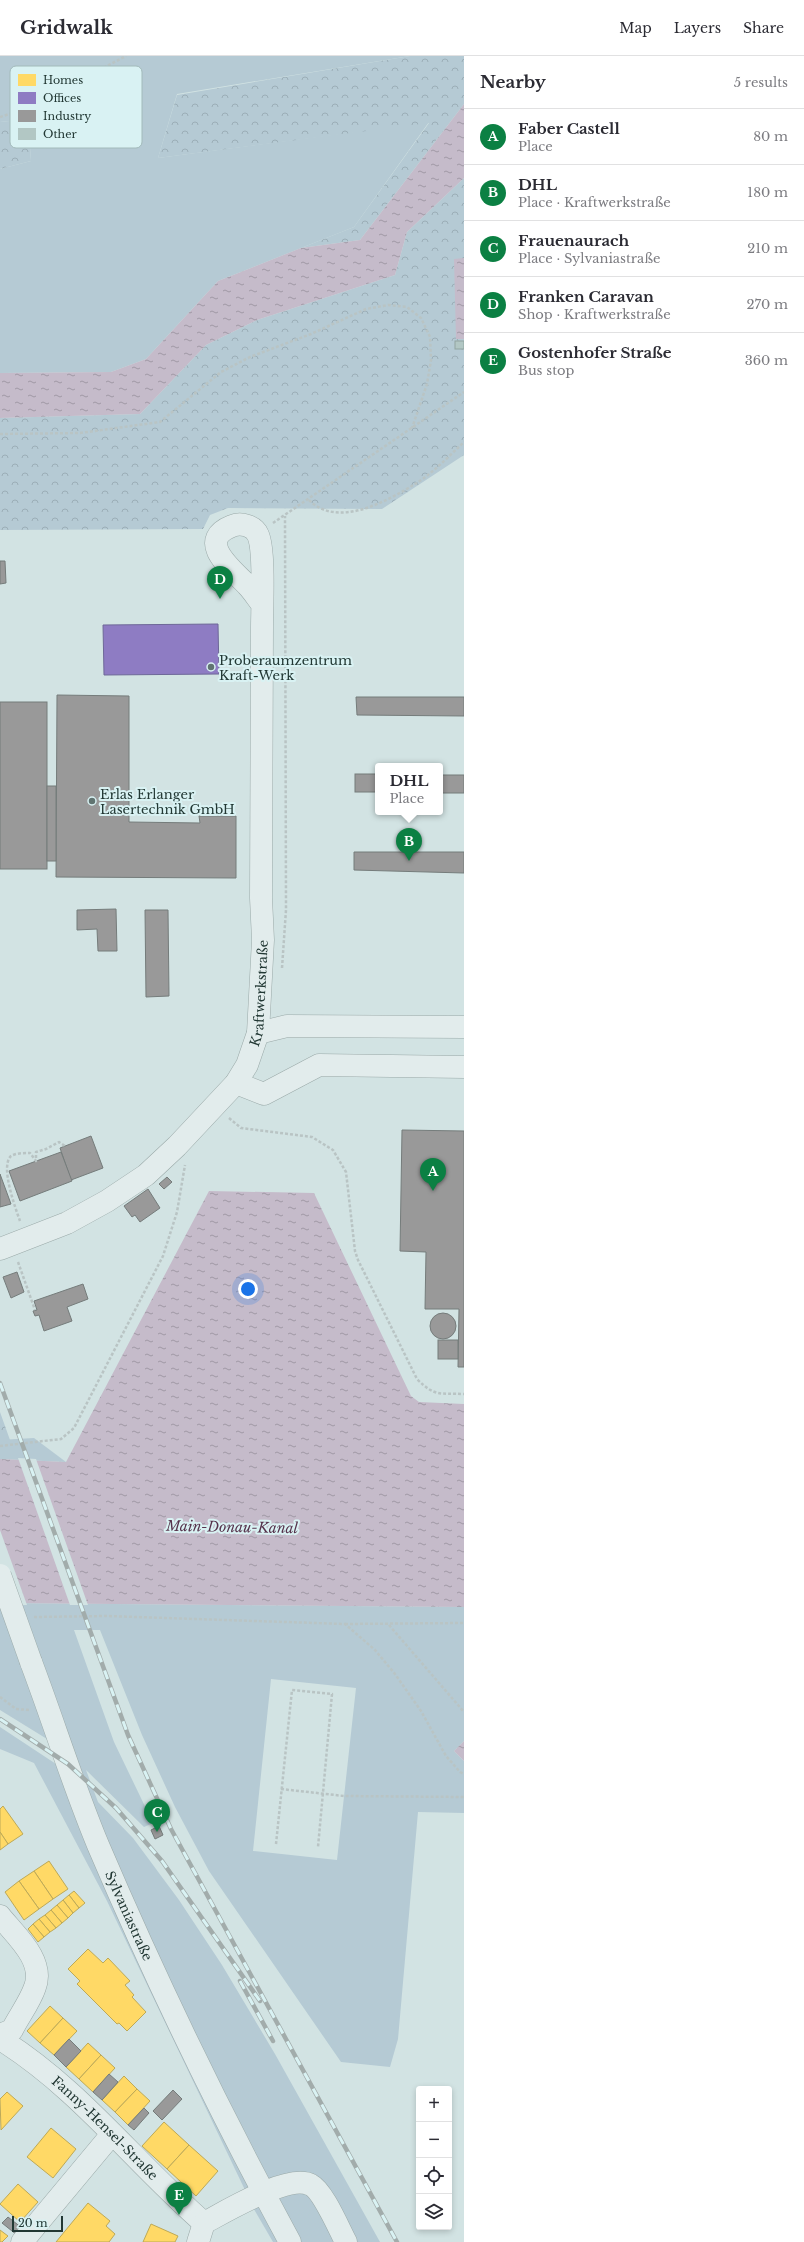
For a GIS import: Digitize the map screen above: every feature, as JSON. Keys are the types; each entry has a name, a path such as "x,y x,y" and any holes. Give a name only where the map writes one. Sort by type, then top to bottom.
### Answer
{"street":[{"name":"Kraftwerkstraße","path":"9,1255 26,1240 67,1223 107,1201 146,1175 216,1106 236,1083 247,1065 258,1034 263,940 262,604"},
{"path":"258,1034 287,1026 464,1027"},
{"path":"236,1083 264,1094 319,1065 464,1067"},
{"name":"Sylvaniastraße","path":"0,1576 98,1844 171,2010 263,2192 290,2242"},
{"path":"0,1916 34,1960 38,1973 36,1986 12,2030 0,2034"},
{"name":"Fanny-Hensel-Straße","path":"0,2039 26,2055 63,2085 177,2200 201,2233"},
{"path":"22,2242 112,2134"},
{"path":"201,2233 263,2192 301,2182 312,2185 319,2193 346,2242"}],"path":[{"path":"107,66 126,56"},
{"path":"0,117 10,114"},
{"path":"0,434 80,433 160,422 221,372 244,360 311,334 366,309 388,305 407,307 421,318 430,337 431,360 427,384 412,428"},
{"path":"281,970 284,964 286,910 285,516 464,392"},
{"path":"309,500 315,506 336,513 361,509 377,504 416,483 464,442"},
{"path":"216,1106 241,1128 312,1137 333,1150 346,1172 355,1251 358,1260 416,1378 428,1391 464,1394"},
{"path":"26,1240 4,1172 5,1163 11,1156 30,1152 36,1161 36,1152 46,1150 59,1142 65,1146"},
{"path":"0,1446 62,1438 74,1428 163,1256 177,1212 185,1172 185,1160"},
{"path":"9,1255 35,1310"},
{"path":"30,1617 106,1616 345,1624 464,1623"},
{"path":"345,1624 375,1650 395,1674 421,1711 446,1756 460,1772 464,1774"},
{"path":"389,1624 464,1712"},
{"path":"276,1844 292,1690 332,1694 318,1847"},
{"path":"0,1697 16,1708"},
{"path":"281,1789 344,1796 464,1797"}],"green space":[{"path":"0,56 410,56 177,94 158,158 429,122 354,227 218,281 146,359 111,372 0,373 0,169 31,161 30,148 142,148 142,66 10,66 10,121 0,122"},
{"path":"410,56 464,56 464,104 360,240 301,248 354,227 429,123 158,158 177,95"},
{"path":"10,121 10,148 30,148 31,161 0,169 0,122"},
{"path":"464,178 464,455 382,509 228,508 210,515 203,529 0,530 0,418 140,414 206,345 257,320 395,275 407,232"},
{"path":"0,1412 10,1440 0,1440"},
{"path":"34,1438 66,1462 0,1459 0,1440"},
{"path":"0,1603 464,1607 464,1741 454,1751 464,1761 464,1813 418,1812 398,2039 390,2067 341,2062 209,1871 175,1807 142,1735 100,1630 74,1630 114,1742 153,1823 144,1827 86,1770 98,1802 133,1838 179,1900 222,1965 275,2054 380,2242 273,2242 255,2211 107,1901 34,1763 0,1749 0,1727 56,1764 47,1739 0,1710","holes":["271,1679 356,1688 337,1860 253,1851"]}],"water":[{"path":"464,104 464,178 407,232 395,275 257,320 206,345 140,414 0,418 0,373 111,372 146,359 218,281 301,248 360,240"},
{"path":"464,258 464,339 456,339 454,259"},
{"name":"Main-Donau-Kanal","path":"209,1191 314,1193 411,1396 419,1402 464,1404 464,1607 0,1603 0,1459 66,1462"},
{"path":"464,1741 464,1761 454,1751"}],"pier":[{"path":"18,1458 36,1459 88,1605 70,1605"},
{"path":"0,1530 27,1605 0,1605"}],"building: Homes":[{"path":"3,1806 23,1834 8,1844 0,1832 0,1809"},
{"path":"0,1832 8,1844 0,1850"},
{"path":"49,1861 68,1889 53,1899 34,1871"},
{"path":"34,1871 53,1899 39,1909 19,1881"},
{"path":"19,1881 39,1909 24,1920 5,1892"},
{"path":"74,1891 85,1903 79,1908 69,1895"},
{"path":"69,1895 79,1908 73,1913 63,1900"},
{"path":"63,1900 73,1913 68,1918 57,1905"},
{"path":"57,1905 68,1918 62,1923 51,1910"},
{"path":"51,1910 62,1923 56,1928 45,1915"},
{"path":"45,1915 56,1928 50,1932 39,1919"},
{"path":"39,1919 50,1932 44,1937 33,1924"},
{"path":"33,1924 44,1937 38,1942 28,1929"},
{"path":"88,1949 103,1963 108,1958 130,1981 125,1985 134,1995 132,1997 146,2012 127,2031 119,2023 117,2024 77,1984 80,1981 68,1969"},
{"path":"50,2006 63,2018 40,2043 27,2031"},
{"path":"63,2018 77,2031 54,2055 40,2043"},
{"path":"88,2043 101,2055 79,2079 66,2067"},
{"path":"101,2055 115,2068 93,2092 79,2079"},
{"path":"124,2076 137,2089 115,2112 102,2100"},
{"path":"137,2089 150,2101 128,2125 115,2112"},
{"path":"7,2092 23,2106 1,2130 0,2099"},
{"path":"164,2122 189,2145 167,2169 142,2146"},
{"path":"51,2128 76,2149 53,2178 27,2157"},
{"path":"189,2145 218,2171 196,2196 167,2169"},
{"path":"18,2184 38,2202 20,2222 0,2204"},
{"path":"88,2203 110,2221 106,2226 115,2234 109,2242 56,2242"},
{"path":"151,2224 178,2236 175,2242 143,2242"},
{"path":"0,2230 8,2236 2,2242 0,2242"}],"building: Offices":[{"path":"218,624 219,674 104,675 103,625"}],"building: Industry":[{"path":"0,561 5,561 6,583 0,584"},
{"name":"Erlas Erlanger Lasertechnik GmbH","path":"57,695 129,696 129,822 200,823 199,816 236,816 236,878 56,877"},
{"path":"356,697 464,697 464,716 357,715"},
{"path":"0,702 47,702 47,869 0,869"},
{"path":"355,774 375,774 375,792 355,792"},
{"path":"443,775 464,775 464,793 443,793"},
{"path":"47,786 56,786 56,861 47,861"},
{"path":"354,852 464,852 464,873 354,870"},
{"path":"116,909 117,951 98,951 97,929 77,930 77,910"},
{"path":"145,910 168,910 169,996 146,997"},
{"path":"402,1130 464,1131 464,1367 458,1367 459,1309 425,1309 426,1252 400,1251"},
{"path":"91,1136 103,1168 71,1180 60,1148"},
{"path":"61,1152 72,1181 20,1201 9,1171"},
{"path":"0,1174 11,1204 0,1207"},
{"path":"167,1177 172,1182 164,1189 159,1184"},
{"path":"148,1189 160,1208 140,1222 135,1215 132,1217 124,1206"},
{"path":"17,1272 24,1292 11,1298 3,1277"},
{"path":"83,1284 88,1299 67,1307 72,1321 44,1331 39,1315 35,1316 33,1311 37,1310 34,1301"},
{"path":"443,1313 452,1317 456,1326 452,1335 443,1339 434,1335 430,1326 434,1317"},
{"path":"438,1340 458,1340 458,1359 438,1359"},
{"path":"159,1826 163,1835 155,1839 151,1830"},
{"path":"69,2039 81,2051 66,2067 54,2055"},
{"path":"109,2074 118,2082 102,2100 93,2092"},
{"path":"173,2090 182,2099 162,2120 153,2111"},
{"path":"144,2108 149,2113 134,2130 128,2125"},
{"path":"8,2217 22,2228 17,2235 2,2223"}],"building: Other":[{"path":"455,341 464,341 464,349 455,349"}],"railway":[{"path":"0,1383 128,1735 171,1829 397,2242"},
{"path":"0,1719 68,1764 116,1808 162,1861 260,2001"},
{"path":"240,1981 273,2041"}],"place":[{"name":"Franken Caravan","path":"220,599"},
{"name":"Proberaumzentrum Kraft-Werk","path":"211,667"},
{"name":"Erlas Erlanger Lasertechnik GmbH","path":"92,801"},
{"name":"DHL","path":"409,861"},
{"name":"Faber Castell","path":"433,1191"},
{"name":"Frauenaurach","path":"157,1832"},
{"name":"Gostenhofer Straße","path":"179,2215"}]}
